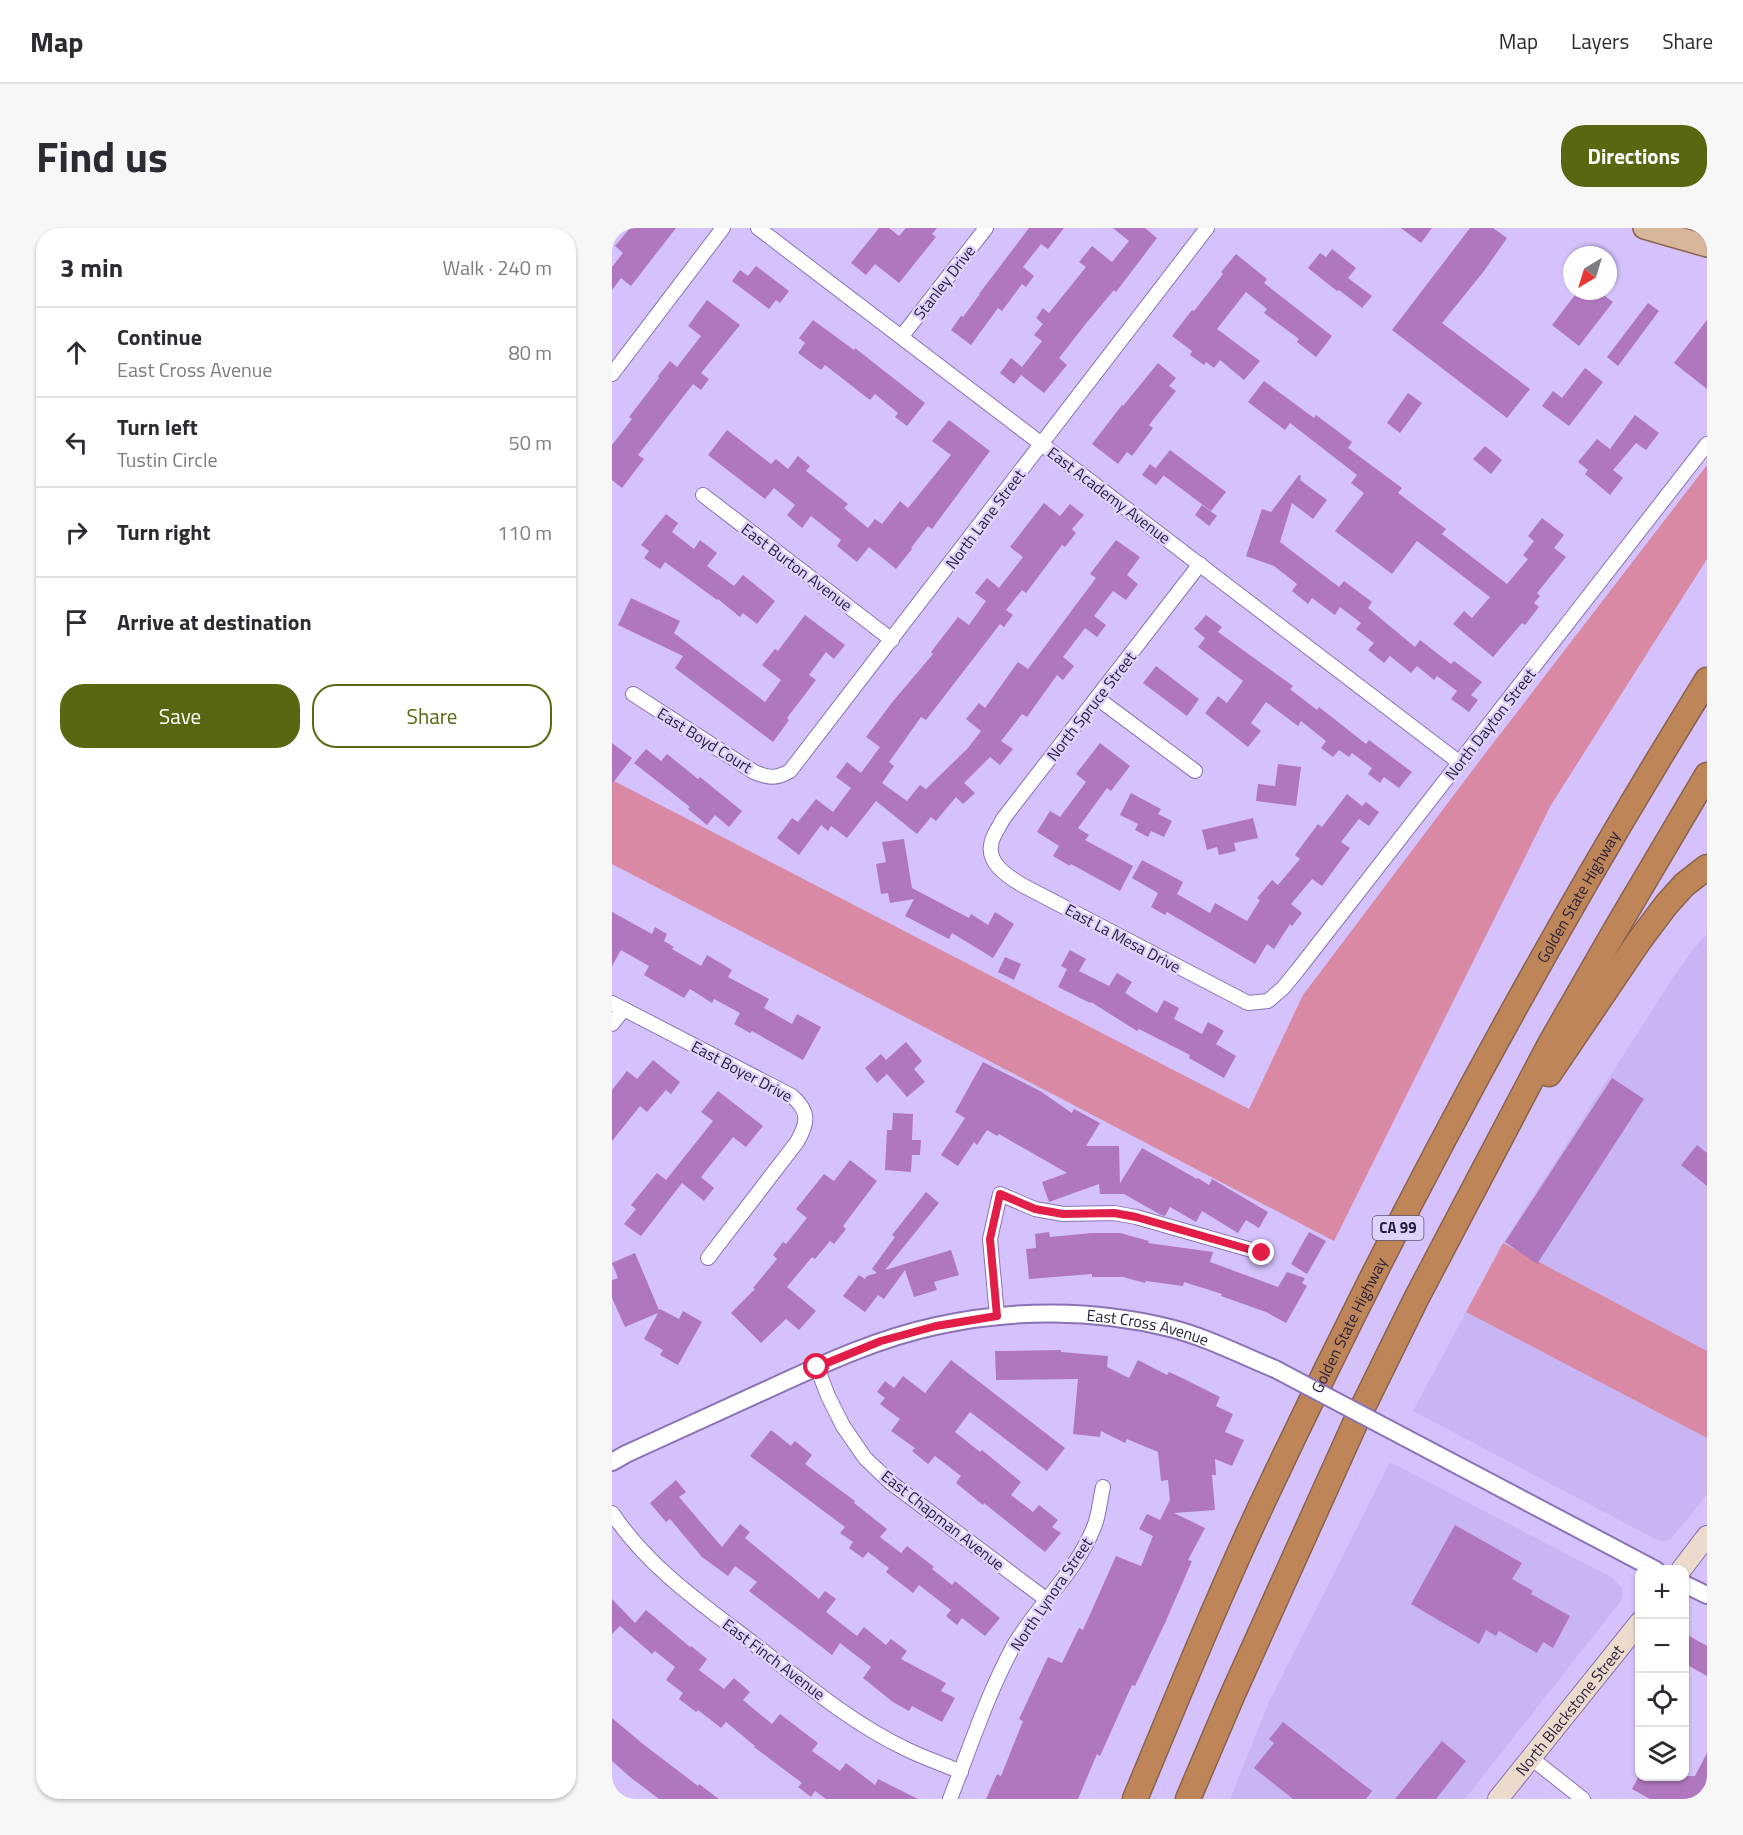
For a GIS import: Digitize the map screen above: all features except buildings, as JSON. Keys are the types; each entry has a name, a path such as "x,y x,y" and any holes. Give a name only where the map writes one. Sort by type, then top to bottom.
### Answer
{"highway":[{"name":"Golden State Highway","path":"1135,1799 1186,1675 1267,1492 1431,1161 1571,906 1707,680"},
{"name":"CA 99","path":"1188,1799 1232,1696 1358,1419 1416,1299 1550,1044 1707,775"},
{"path":"1514,1114 1553,1070 1639,941 1666,905 1683,885 1707,867"}],"main road":[{"path":"1644,228 1707,246"},
{"path":"1684,1565 1707,1536"},
{"name":"North Blackstone Street","path":"1498,1799 1635,1628"}],"street":[{"path":"612,374 723,228"},
{"name":"East Academy Avenue","path":"758,228 1460,763"},
{"name":"Stanley Drive","path":"902,336 986,228"},
{"name":"North Lane Street","path":"780,777 798,762 892,640 1042,444 1201,230"},
{"name":"North Dayton Street","path":"1268,1001 1298,971 1707,444"},
{"name":"East Burton Avenue","path":"703,495 892,640"},
{"name":"North Spruce Street","path":"992,852 991,842 1004,819 1200,564"},
{"name":"East Boyd Court","path":"633,694 754,772 766,777 780,777"},
{"path":"1096,698 1195,771"},
{"name":"East La Mesa Drive","path":"992,852 996,864 1005,875 1022,885 1248,1003 1268,1001"},
{"path":"612,1024 618,1006"},
{"name":"East Boyer Drive","path":"618,1006 792,1096 803,1108 806,1123 797,1142 708,1258"},
{"path":"997,1316 990,1239 1000,1194 1035,1209 1063,1214 1114,1213 1136,1217 1262,1253"},
{"name":"East Cross Avenue","path":"612,1462 817,1367 881,1341 936,1326 997,1316 1079,1315 1170,1328 1213,1343 1275,1370 1648,1565"},
{"name":"East Chapman Avenue","path":"817,1367 843,1426 865,1458 890,1482 1047,1600"},
{"name":"North Lynora Street","path":"950,1799 1000,1674 1028,1623 1084,1549 1095,1525 1103,1487"},
{"name":"East Finch Avenue","path":"612,1513 639,1548 680,1587 829,1702 905,1749 961,1772"},
{"path":"1689,1586 1707,1595"},
{"path":"1531,1758 1583,1799"}],"shaded area":[{"path":"1707,465 1707,559 1551,805 1334,1241 612,864 612,780 1249,1109 1303,995"},
{"path":"1707,934 1707,1351 1503,1243 1672,979"},
{"path":"1503,1243 1707,1351 1707,1438 1466,1312"},
{"path":"1466,1312 1707,1438 1707,1495 1670,1540 1655,1539 1413,1411"},
{"path":"1390,1462 1613,1578 1622,1588 1621,1601 1465,1799 1230,1799 1269,1702"}],"route":[{"path":"817,1367 881,1341 936,1326 997,1316 990,1239 1000,1194 1035,1209 1063,1214 1094,1212 1136,1217 1262,1253"}]}
